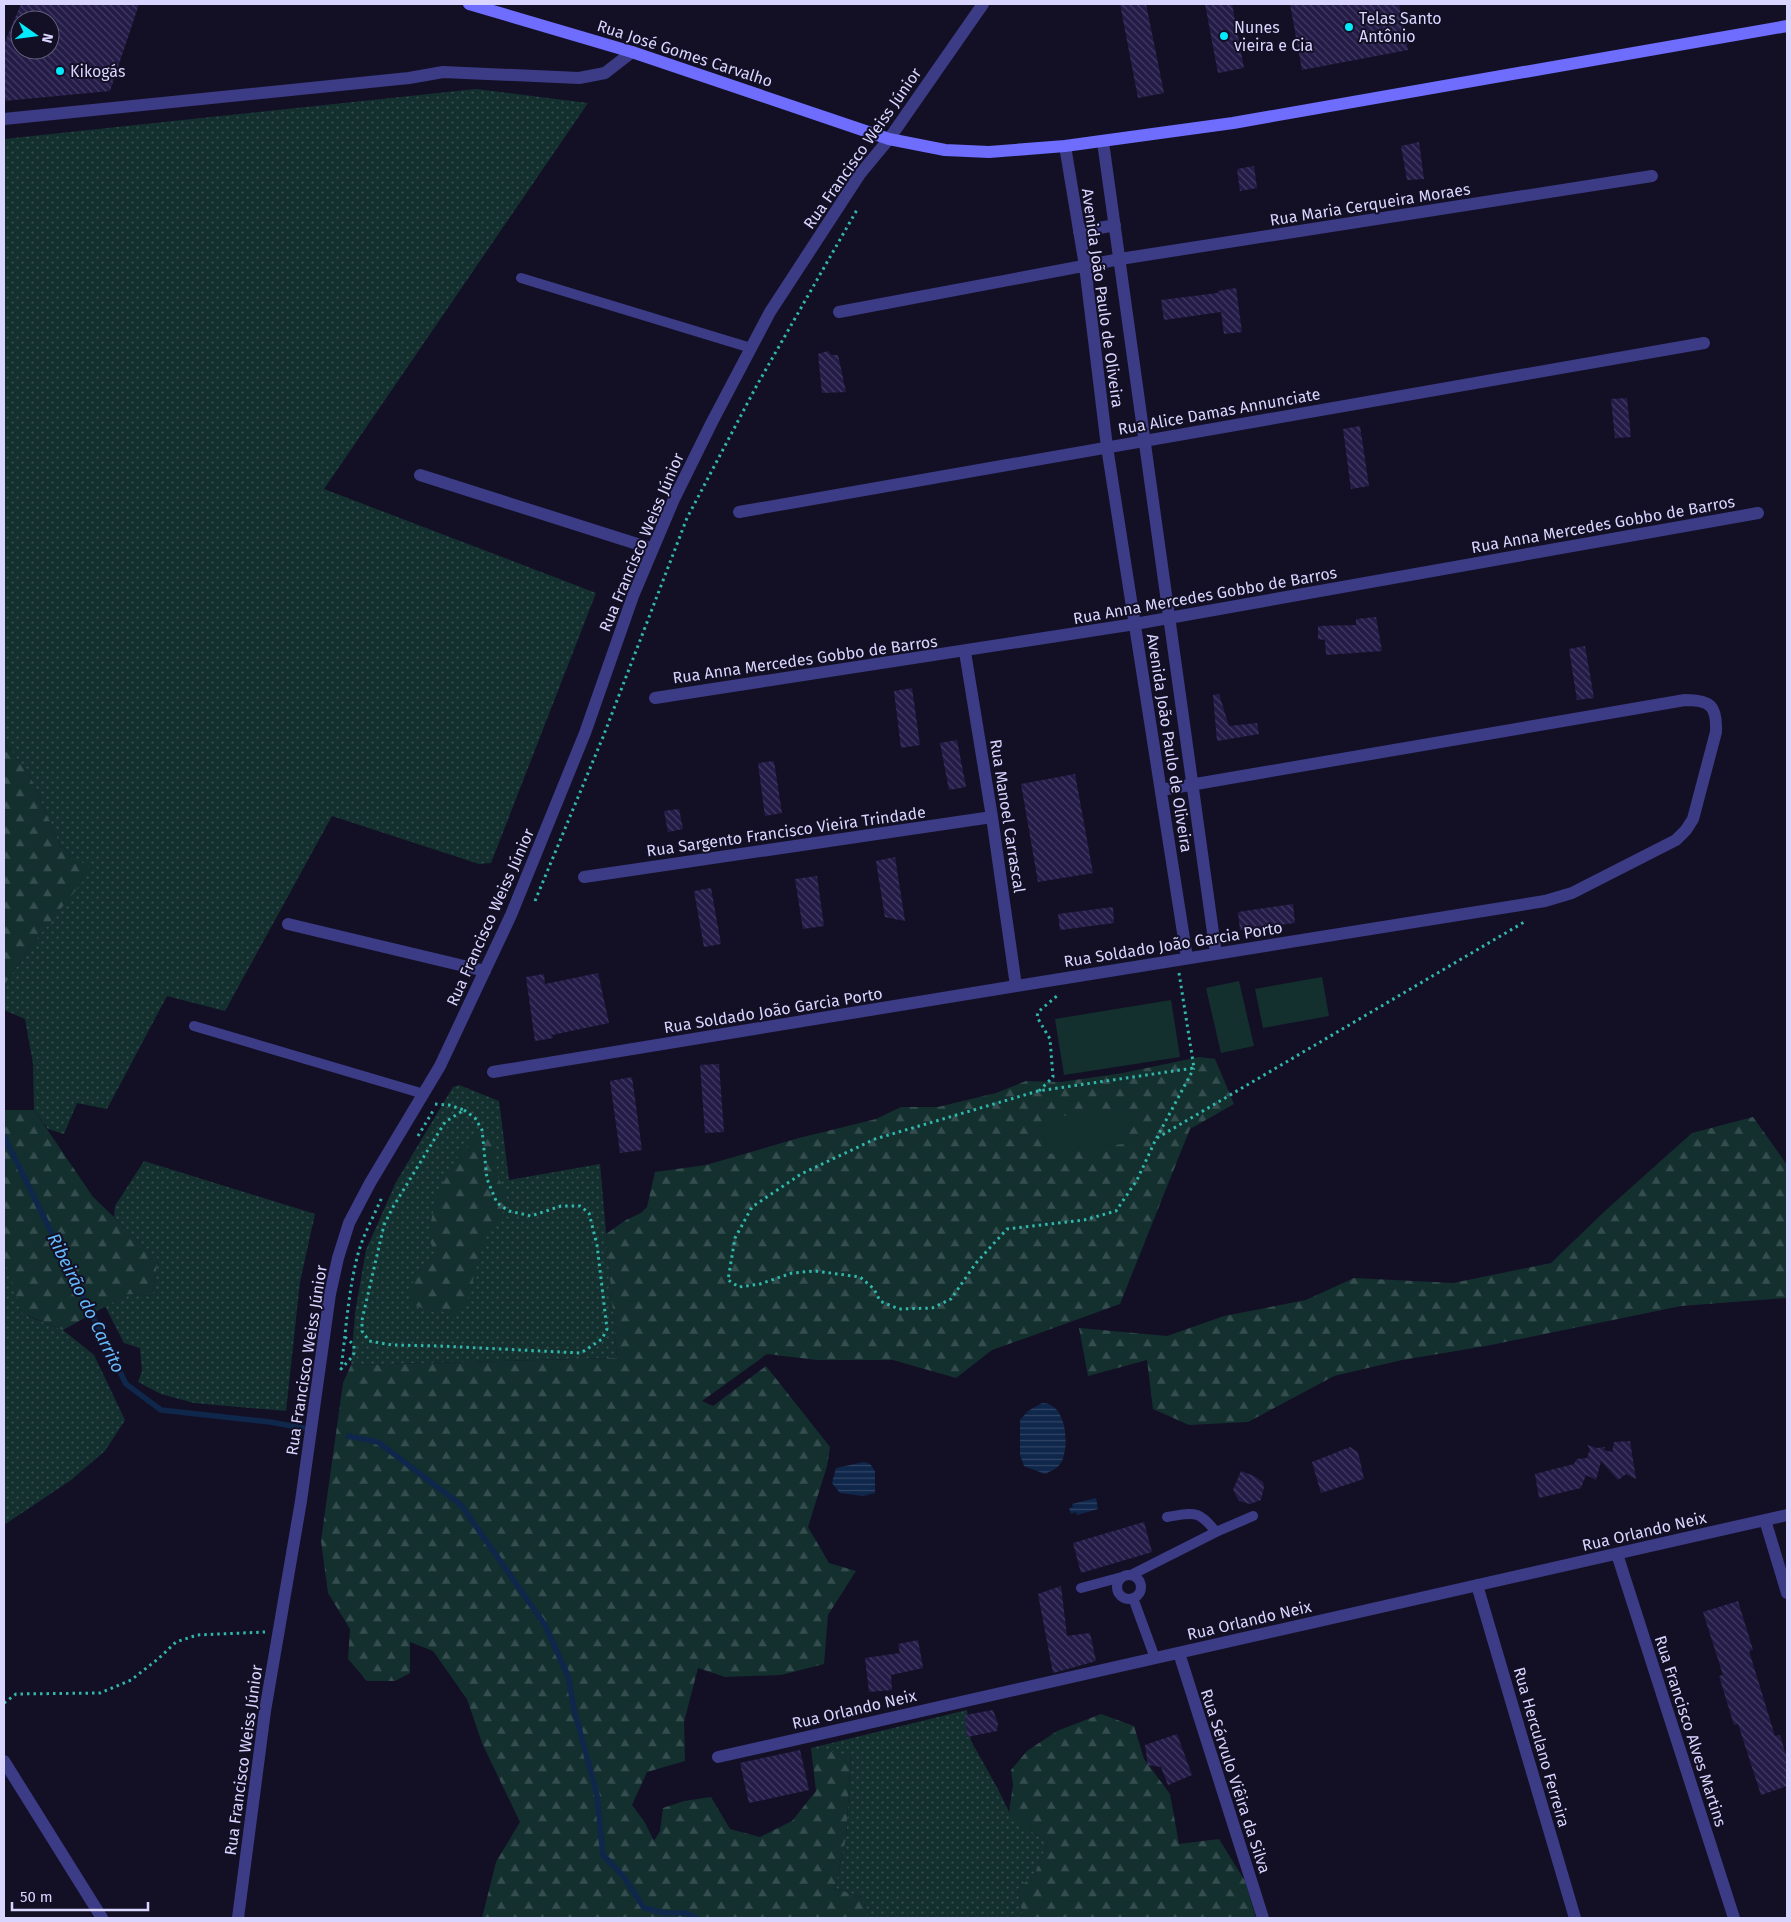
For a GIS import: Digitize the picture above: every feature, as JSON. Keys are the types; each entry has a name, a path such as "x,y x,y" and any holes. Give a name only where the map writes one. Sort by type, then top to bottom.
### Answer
{"main road":[{"name":"Rua José Gomes Carvalho","path":"469,4 632,52 890,139 945,150 1019,151 1104,142 1233,123 1787,26"}],"street":[{"name":"Rua Francisco Weiss Júnior","path":"238,1918 265,1711 300,1501 330,1294 338,1258 349,1223 370,1183 440,1066 511,915 585,733 633,596 674,499 712,422 770,312 860,174 890,139 983,4"},
{"path":"4,119 409,78 443,72 579,78 606,73 632,52"},
{"name":"Avenida João Paulo de Oliveira","path":"1104,142 1191,785 1216,954"},
{"name":"Avenida João Paulo de Oliveira","path":"1065,146 1079,232 1089,265 1107,447 1161,790 1182,959"},
{"name":"Rua Maria Cerqueira Moraes","path":"1089,265 1652,176"},
{"path":"1079,232 1115,225"},
{"path":"839,312 1089,265"},
{"name":"Rua Alice Damas Annunciate","path":"739,512 1704,343"},
{"path":"420,475 653,549"},
{"name":"Rua Anna Mercedes Gobbo de Barros","path":"655,698 966,652 1135,624 1758,513"},
{"name":"Rua Manoel Carrascal","path":"966,652 1016,986"},
{"name":"Rua Soldado João Garcia Porto","path":"494,1072 1545,901 1572,893 1676,840 1686,830 1692,819 1716,732 1717,718 1713,708 1708,703 1698,700 1685,700 1191,785"},
{"path":"1161,790 1191,785"},
{"name":"Rua Sargento Francisco Vieira Trindade","path":"584,877 992,817"},
{"path":"288,924 485,971"},
{"name":"Rua Orlando Neix","path":"718,1757 1787,1515"},
{"path":"1765,1520 1787,1593"},
{"name":"Rua Francisco Alves Martins","path":"1617,1554 1734,1918"},
{"name":"Rua Herculano Ferreira","path":"1477,1585 1575,1918"},
{"name":"Rua Sérvulo Viêira da Silva","path":"1179,1652 1263,1918"},
{"path":"4,1761 102,1918"}],"lane":[{"path":"521,278 751,348"},
{"path":"194,1026 422,1098"},
{"path":"1167,1518 1193,1513 1200,1515 1206,1519 1216,1532"},
{"path":"1081,1588 1126,1576 1253,1516"},
{"path":"1126,1576 1138,1579 1141,1586 1139,1593 1133,1598 1122,1597 1117,1590 1117,1583 1126,1576"},
{"path":"1133,1598 1155,1658"}],"path":[{"path":"533,907 603,737 687,518 757,385 860,205"},
{"path":"1156,1138 1530,918"},
{"path":"1182,959 1194,1068 1156,1138 1137,1180 1116,1211 1084,1220 1007,1230 976,1263 951,1299 932,1308 899,1309 880,1301 874,1289 860,1277 815,1271 792,1273 760,1284 738,1287 728,1280 735,1238 752,1207 802,1174 875,1139 1038,1091 1194,1068"},
{"path":"1038,1091 1053,1077 1054,1072 1050,1039 1037,1017 1038,1012 1058,995"},
{"path":"413,1144 440,1095"},
{"path":"422,1098 436,1104 449,1105 464,1110 475,1118 482,1130 487,1179 497,1202 509,1211 530,1216 561,1206 580,1206 589,1213 597,1245 607,1329 602,1339 581,1353 392,1345 369,1341 362,1331 362,1320 384,1225 445,1122 464,1110"},
{"path":"345,1337 354,1346 354,1353 341,1369 345,1337 352,1286 358,1252 383,1194"},
{"path":"4,1703 16,1694 100,1693 131,1680 176,1642 197,1635 279,1632"}],"green space":[{"path":"476,89 588,103 324,489 596,593 491,863 479,864 332,816 225,1011 167,996 107,1109 77,1103 64,1134 48,1129 34,1110 33,1064 25,1019 4,1010 4,985 34,942 91,870 60,845 30,776 4,741 4,139"},
{"path":"4,741 30,776 60,845 92,870 34,942 4,985"},
{"path":"1322,977 1329,1016 1263,1028 1255,989"},
{"path":"1239,981 1254,1046 1221,1053 1206,988"},
{"path":"1171,1000 1180,1057 1064,1075 1055,1019"},
{"path":"1199,1057 1215,1059 1234,1104 1190,1129 1120,1304 992,1350 956,1378 893,1360 817,1360 767,1354 702,1401 713,1406 766,1366 830,1447 827,1466 808,1527 829,1563 856,1571 828,1615 824,1664 781,1675 725,1677 698,1668 684,1722 685,1761 647,1772 632,1805 644,1821 654,1841 660,1831 663,1808 684,1801 711,1797 730,1829 760,1837 792,1821 816,1791 811,1748 851,1755 846,1838 835,1888 860,1897 872,1918 482,1918 496,1862 520,1822 482,1743 467,1699 433,1651 410,1642 410,1673 395,1681 367,1681 348,1659 350,1629 328,1593 321,1541 343,1383 351,1365 617,1358 606,1234 626,1220 641,1213 647,1207 655,1172 706,1165 799,1138 876,1119 901,1107 938,1107 996,1093 1026,1081 1061,1082 1123,1073"},
{"path":"459,1085 499,1101 509,1180 600,1164 617,1358 351,1365 355,1313 366,1250 396,1182 453,1087"},
{"path":"1126,1107 1130,1143 1047,1154 1043,1119"},
{"path":"4,1110 34,1110 93,1197 158,1259 152,1296 128,1294 63,1330 22,1313 4,1257"},
{"path":"1753,1117 1787,1165 1787,1298 1681,1306 1486,1346 1402,1360 1334,1376 1248,1422 1189,1425 1153,1409 1147,1360 1088,1376 1079,1328 1167,1336 1224,1316 1306,1300 1354,1278 1453,1283 1551,1263 1606,1210 1692,1133"},
{"path":"478,1135 492,1138 496,1155 497,1175 507,1196 502,1215 485,1238 465,1308 452,1317 440,1310 432,1312 412,1304 411,1291 419,1272 427,1261 432,1261 435,1256 428,1234 438,1191 456,1162 459,1153 469,1146 473,1138"},
{"path":"144,1161 315,1214 300,1282 286,1411 194,1403 161,1394 138,1382 142,1371 140,1348 124,1343 105,1306 128,1294 152,1296 158,1259 114,1217 115,1206"},
{"path":"4,1250 28,1316 63,1330 94,1355 125,1420 105,1451 71,1480 4,1525"},
{"path":"967,1710 971,1741 1009,1812 1032,1832 1048,1842 1035,1873 1018,1889 1023,1918 872,1918 860,1897 835,1888 846,1838 851,1756 811,1748"},
{"path":"1101,1714 1134,1726 1144,1759 1170,1794 1179,1844 1219,1839 1245,1881 1256,1918 1023,1918 1018,1889 1035,1873 1048,1842 1026,1828 1009,1812 1013,1785 1011,1770 1027,1751 1057,1731"}],"water":[{"path":"1042,1403 1050,1405 1057,1410 1066,1437 1064,1456 1061,1463 1045,1474 1024,1466 1020,1455 1020,1420 1028,1411"},
{"path":"864,1462 870,1464 875,1471 875,1493 863,1496 840,1493 832,1483 836,1468"},
{"path":"1096,1498 1098,1509 1077,1515 1076,1512 1071,1514 1069,1508 1073,1507 1072,1504"}],"building":[{"name":"Kikogás","path":"21,4 139,4 110,91 4,101 4,44 10,30 10,60 60,60 60,10 18,10"},
{"path":"1120,4 1146,4 1164,93 1138,98"},
{"name":"Nunes vieira e Cia","path":"1205,4 1232,4 1244,68 1218,73"},
{"name":"Telas Santo Antônio","path":"1290,4 1399,4 1408,50 1302,70"},
{"path":"1419,142 1424,179 1407,180 1401,146"},
{"path":"1254,166 1257,188 1240,191 1237,169"},
{"path":"1236,288 1242,332 1224,334 1221,312 1164,320 1161,300 1218,293 1218,291"},
{"path":"828,351 831,355 838,355 846,392 822,393 818,354"},
{"path":"1627,398 1631,437 1615,438 1611,399"},
{"path":"1360,426 1369,486 1351,489 1343,429"},
{"path":"1376,617 1382,651 1326,655 1325,640 1318,639 1318,626 1356,625 1356,619"},
{"path":"1585,646 1594,698 1577,700 1569,649"},
{"path":"912,688 920,745 901,748 894,691"},
{"path":"1219,694 1229,726 1257,723 1259,734 1217,741 1213,695"},
{"path":"957,740 966,787 949,790 940,743"},
{"path":"774,761 782,813 765,816 758,763"},
{"path":"1075,774 1093,873 1038,882 1021,784"},
{"path":"679,809 683,829 668,832 664,811"},
{"path":"895,857 905,921 885,917 876,861"},
{"path":"817,876 824,926 803,929 795,879"},
{"path":"711,888 721,944 704,947 694,891"},
{"path":"1293,904 1295,923 1240,930 1238,912"},
{"path":"1113,907 1114,923 1060,930 1058,914"},
{"path":"598,973 609,1023 552,1035 553,1038 535,1041 526,977 544,974 545,984"},
{"path":"719,1064 724,1132 705,1133 700,1065"},
{"path":"632,1077 642,1150 620,1153 610,1081"},
{"path":"1630,1441 1636,1479 1626,1474 1618,1480 1601,1461 1596,1480 1586,1475 1581,1488 1539,1498 1535,1474 1574,1464 1577,1459 1587,1458 1590,1449 1587,1445 1597,1448 1605,1447 1604,1450 1612,1452 1614,1442"},
{"path":"1350,1447 1358,1452 1364,1479 1321,1493 1312,1462"},
{"path":"1241,1471 1263,1482 1264,1487 1261,1500 1250,1504 1239,1501 1233,1490"},
{"path":"1144,1522 1152,1552 1081,1573 1073,1543"},
{"path":"1061,1586 1067,1636 1090,1633 1096,1661 1053,1673 1038,1594"},
{"path":"1738,1601 1753,1650 1749,1651 1775,1736 1780,1735 1787,1759 1787,1786 1761,1795 1738,1724 1734,1725 1719,1676 1723,1675 1703,1612"},
{"path":"918,1640 923,1668 891,1675 892,1690 869,1692 865,1658 900,1653 898,1644"},
{"path":"993,1710 998,1723 997,1731 967,1737 965,1715"},
{"path":"1177,1734 1192,1775 1168,1785 1161,1767 1148,1765 1145,1745"},
{"path":"800,1750 809,1790 749,1803 740,1763"}],"waterway":[{"name":"Ribeirão do Carrito","path":"4,1136 126,1384 161,1410 270,1422 303,1428"},
{"path":"348,1436 378,1442 461,1505 545,1625 568,1676 574,1709 597,1795 603,1855 624,1877 644,1908 664,1913 686,1913 696,1918"}],"place":[{"name":"Telas Santo Antônio","path":"1349,27"},
{"name":"Nunes vieira e Cia","path":"1224,36"},
{"name":"Kikogás","path":"60,71"}]}
